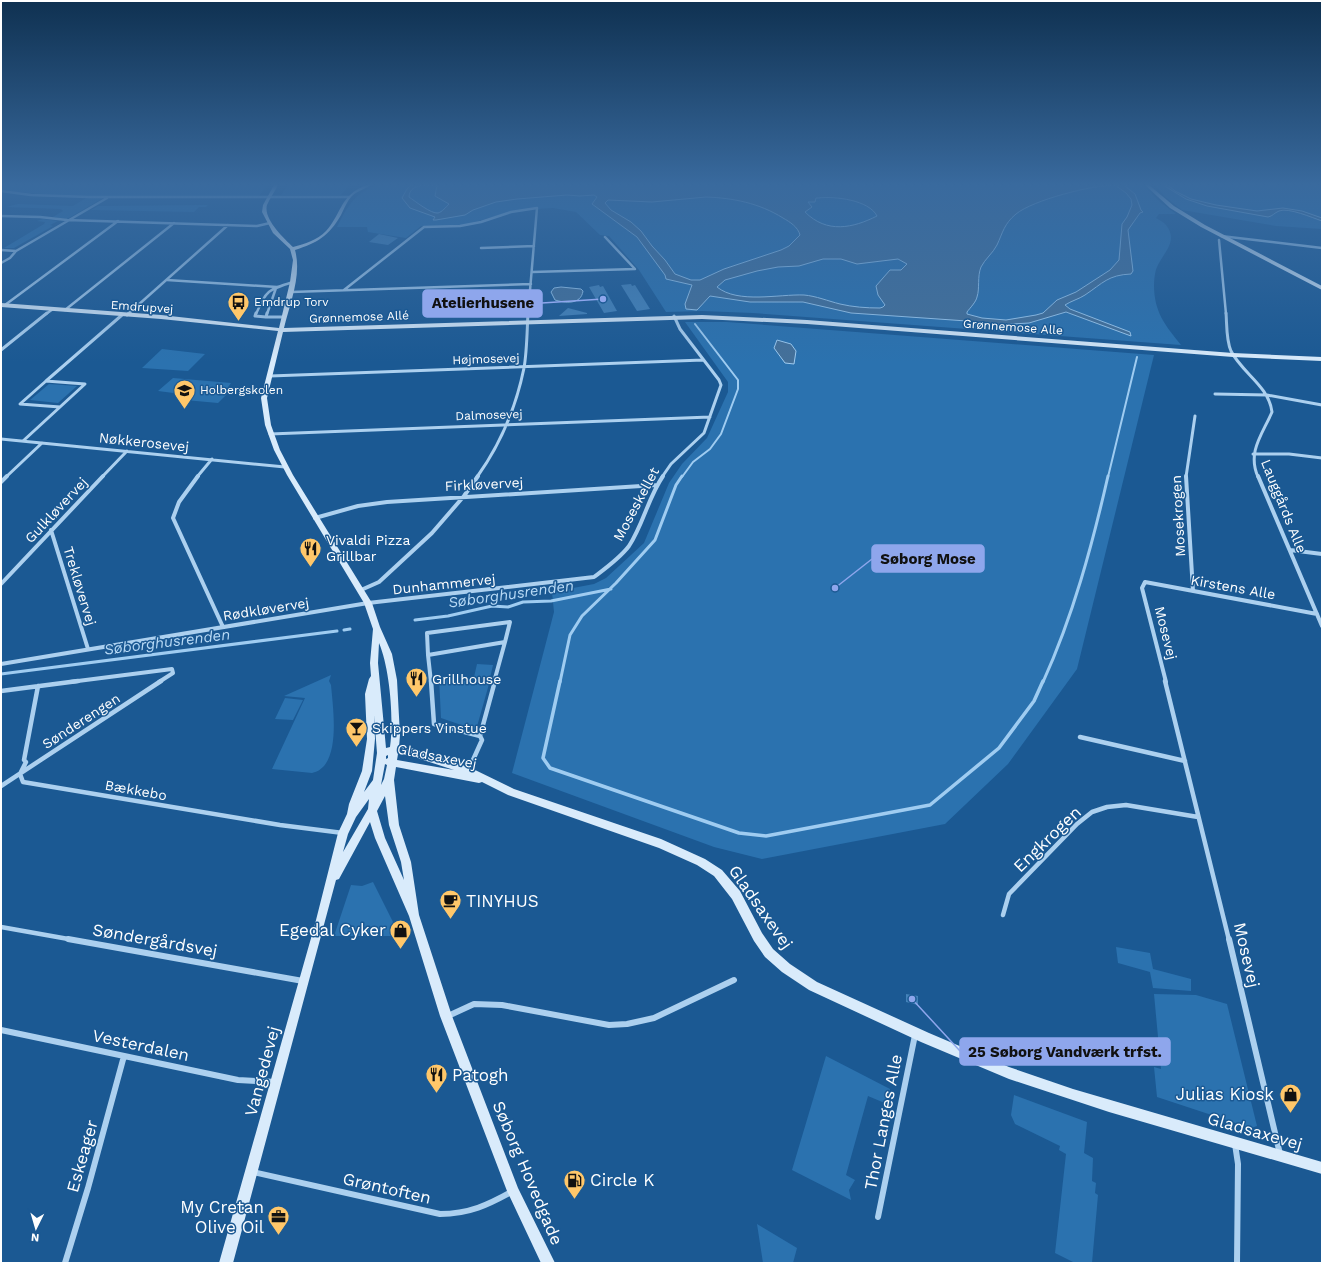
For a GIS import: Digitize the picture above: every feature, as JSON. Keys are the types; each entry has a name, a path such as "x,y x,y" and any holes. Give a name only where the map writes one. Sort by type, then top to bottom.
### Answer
{"street":[{"path":"1,263 28,244"},
{"path":"3,305 87,244"},
{"path":"65,311 148,244"},
{"path":"60,407 20,404 168,280 207,244"},
{"path":"287,244 292,250 294,260 293,282 264,403 265,415 270,434 284,467 361,590 368,603 376,627 388,654 393,680 396,735 390,780"},
{"path":"292,250 310,244"},
{"path":"344,290 402,244"},
{"path":"532,272 635,269 612,244"},
{"path":"1220,244 1229,346 1233,355 1245,372 1267,395"},
{"path":"1232,244 1322,288"},
{"path":"1281,244 1322,248"},
{"path":"361,590 379,582 390,573 432,533 464,496 491,458 507,424 517,396 524,367 534,246 481,248"},
{"path":"1,250 16,251"},
{"path":"168,280 277,287"},
{"path":"284,317 255,316 265,294 277,287 293,282"},
{"path":"291,292 531,284"},
{"path":"266,317 277,287"},
{"name":"Emdrupvej","path":"3,305 281,330"},
{"path":"1,350 53,309"},
{"name":"Grønnemose Allé","path":"281,330 674,316 702,317"},
{"name":"Moseskellet","path":"594,577 605,569 628,547 636,533 657,485 671,464 704,433 721,385 719,380 680,329 674,316"},
{"name":"Grønnemose Alle","path":"702,317 807,322 1233,355 1322,359"},
{"name":"Højmosevej","path":"270,376 703,360"},
{"path":"23,441 85,384 46,381"},
{"path":"1215,394 1267,395 1322,405"},
{"name":"Lauggårds Alle","path":"1267,395 1272,405 1272,412 1253,454 1254,468 1322,626"},
{"name":"Mosekrogen","path":"1193,591 1185,481 1195,416"},
{"name":"Dalmosevej","path":"270,434 710,417"},
{"name":"Nøkkerosevej","path":"1,439 284,467"},
{"path":"1,482 42,443"},
{"name":"Gulkløvervej","path":"1,584 127,451"},
{"path":"1253,454 1289,454 1322,458"},
{"path":"212,459 181,497 173,518 224,627"},
{"name":"Firkløvervej","path":"315,518 364,504 464,496 657,485"},
{"name":"Trekløvervej","path":"51,530 88,649"},
{"path":"1290,550 1322,554"},
{"name":"Dunhammervej","path":"368,603 594,577"},
{"name":"Kirstens Alle","path":"1145,582 1317,614"},
{"name":"Mosevej","path":"1145,582 1142,588 1219,897 1281,1156"},
{"name":"Rødkløvervej","path":"1,664 368,603"},
{"path":"468,771 482,740 480,736 510,622 426,633 431,675 434,724 480,736"},
{"path":"372,811 382,753 375,672 376,627"},
{"path":"428,654 505,642"},
{"name":"Sønderengen","path":"1,786 173,673 172,669 38,686"},
{"name":"Vangedevej","path":"226,1263 304,981 343,833 352,815 366,771 370,754 371,739 369,694 375,672"},
{"path":"1,691 38,686 24,760 26,762 20,774"},
{"path":"1080,737 1185,761"},
{"name":"Gladsaxevej","path":"382,753 394,750 411,752 468,771 511,792 661,844 701,862 718,873 736,895 758,937 769,953 786,968 813,986 966,1055 1038,1083 1140,1115 1322,1168"},
{"name":"Gladsaxevej","path":"380,762 393,762 487,781"},
{"name":"Bækkebo","path":"20,774 23,782 280,825 343,833"},
{"name":"Vangedevej","path":"329,888 349,850 390,780"},
{"name":"Søborg Hovedgade","path":"390,780 390,797 394,825 406,862 414,915"},
{"path":"352,815 377,781"},
{"name":"Engkrogen","path":"1003,914 1008,894 1077,824 1092,812 1107,807 1126,805 1198,817"},
{"name":"Søborg Hovedgade","path":"372,811 380,838 414,915 446,1016 513,1191 548,1263"},
{"path":"343,833 349,850"},
{"name":"Søndergårdsvej","path":"1,927 304,981"},
{"path":"446,1016 474,1004 502,1005 609,1024 627,1024 654,1018 734,980"},
{"name":"Vesterdalen","path":"1,1030 238,1080 276,1082"},
{"name":"Thor Langes Alle","path":"878,1217 916,1032"},
{"name":"Eskeager","path":"66,1263 124,1056"},
{"path":"1234,1142 1238,1164 1237,1263"},
{"name":"Grøntoften","path":"251,1172 440,1214 458,1215 477,1210 513,1191"}],"shaded area":[{"path":"11,244 21,244 14,248 4,248"},
{"path":"616,244 1170,244 1156,269 1154,285 1155,295 1158,311 1165,324 1181,345 753,313 702,311 666,312 639,270"},
{"path":"642,244 651,244 675,274 691,280 700,280 724,269 781,250 791,244 997,244 981,267 977,297 967,314 982,318 1006,320 1043,313 1057,300 1076,292 1110,270 1119,260 1120,244 1130,244 1133,271 1131,274 1117,276 1106,280 1083,296 1065,305 1070,309 1130,332 1131,336 1066,312 1029,323 979,326 967,321 851,313 803,302 750,302 710,296 697,310 686,309 685,304 692,285 666,279 665,275","holes":["823,259 841,259 857,264 898,259 907,264 901,270 890,270 876,286 878,295 885,305 880,308 850,306 804,295 747,297 726,292 717,287 725,280 757,271 778,267 799,266"]},
{"path":"561,287 581,289 583,291 582,296 576,301 572,302 555,300 551,292 554,288"},
{"path":"685,322 727,322 1154,355 1077,669 1008,764 945,824 762,859 714,847 512,773 554,612 552,592 594,584 606,578 644,543 669,483 682,464 707,438 728,392 728,382"},
{"path":"777,340 791,344 796,351 794,364 785,363 774,348"},
{"path":"162,349 205,354 188,371 142,368"},
{"path":"173,378 231,383 226,390 230,391 218,403 185,400 189,395 158,391"},
{"path":"49,384 77,386 58,403 30,400"},
{"path":"477,664 493,665 490,678 474,677"},
{"path":"331,675 329,681 331,685 334,735 332,749 328,760 322,768 312,773 272,769 305,698 284,696"},
{"path":"445,676 457,681 466,681 466,684 477,685 478,681 489,684 476,730 441,718 439,677"},
{"path":"285,698 303,700 293,720 275,719"},
{"path":"373,882 400,936 334,936 351,885 362,886"},
{"path":"1116,947 1150,953 1153,969 1191,979 1191,991 1153,988 1150,972 1118,963"},
{"path":"1154,994 1196,995 1227,1004 1257,1126 1251,1128 1157,1097 1154,1067 1161,1069"},
{"path":"826,1056 890,1089 887,1104 868,1096 846,1175 855,1180 849,1190 851,1200 792,1170"},
{"path":"1014,1095 1087,1122 1084,1153 1093,1158 1092,1181 1096,1183 1095,1193 1098,1195 1092,1263 1075,1263 1055,1253 1066,1154 1059,1150 1060,1146 1015,1124 1011,1115"},
{"path":"757,1224 797,1248 793,1263 763,1263"}],"building":[{"path":"631,284 632,286 635,285 650,309 637,311 621,285"},
{"path":"599,285 600,287 603,286 617,311 604,313 589,287"},
{"path":"568,308 587,313 587,314 559,316"},
{"path":"906,994 918,996 918,1005 906,1002"}],"waterway":[{"path":"682,477 693,462 710,449 721,434 738,389 738,380 695,324"},
{"path":"1108,477 1137,357"},
{"path":"610,589 655,540 676,485 682,476"},
{"path":"1043,682 1073,606 1108,476"},
{"name":"Søborghusrenden","path":"415,620 448,616 492,606 508,607 523,602 551,601 610,589"},
{"path":"560,682 570,635 582,616 610,589"},
{"name":"Søborghusrenden","path":"344,630 350,629"},
{"name":"Søborghusrenden","path":"1,674 337,631"},
{"path":"560,681 543,758 550,768 739,833 766,836 930,805 999,748 1034,701 1043,681"}],"place":[{"name":"Atelierhusene","path":"603,299"},
{"name":"Emdrup Torv","path":"239,322"},
{"name":"Holbergskolen","path":"184,410"},
{"name":"Vivaldi Pizza Grillbar","path":"311,568"},
{"name":"Søborg Mose","path":"835,588"},
{"name":"Grillhouse","path":"416,698"},
{"name":"Skippers Vinstue","path":"356,748"},
{"name":"TINYHUS","path":"450,920"},
{"name":"Egedal Cyker","path":"401,950"},
{"name":"25 Søborg Vandværk trfst.","path":"912,999"},
{"name":"Patogh","path":"436,1094"},
{"name":"Julias Kiosk","path":"1290,1114"},
{"name":"Circle K","path":"574,1200"},
{"name":"My Cretan Olive Oil","path":"279,1236"}]}
